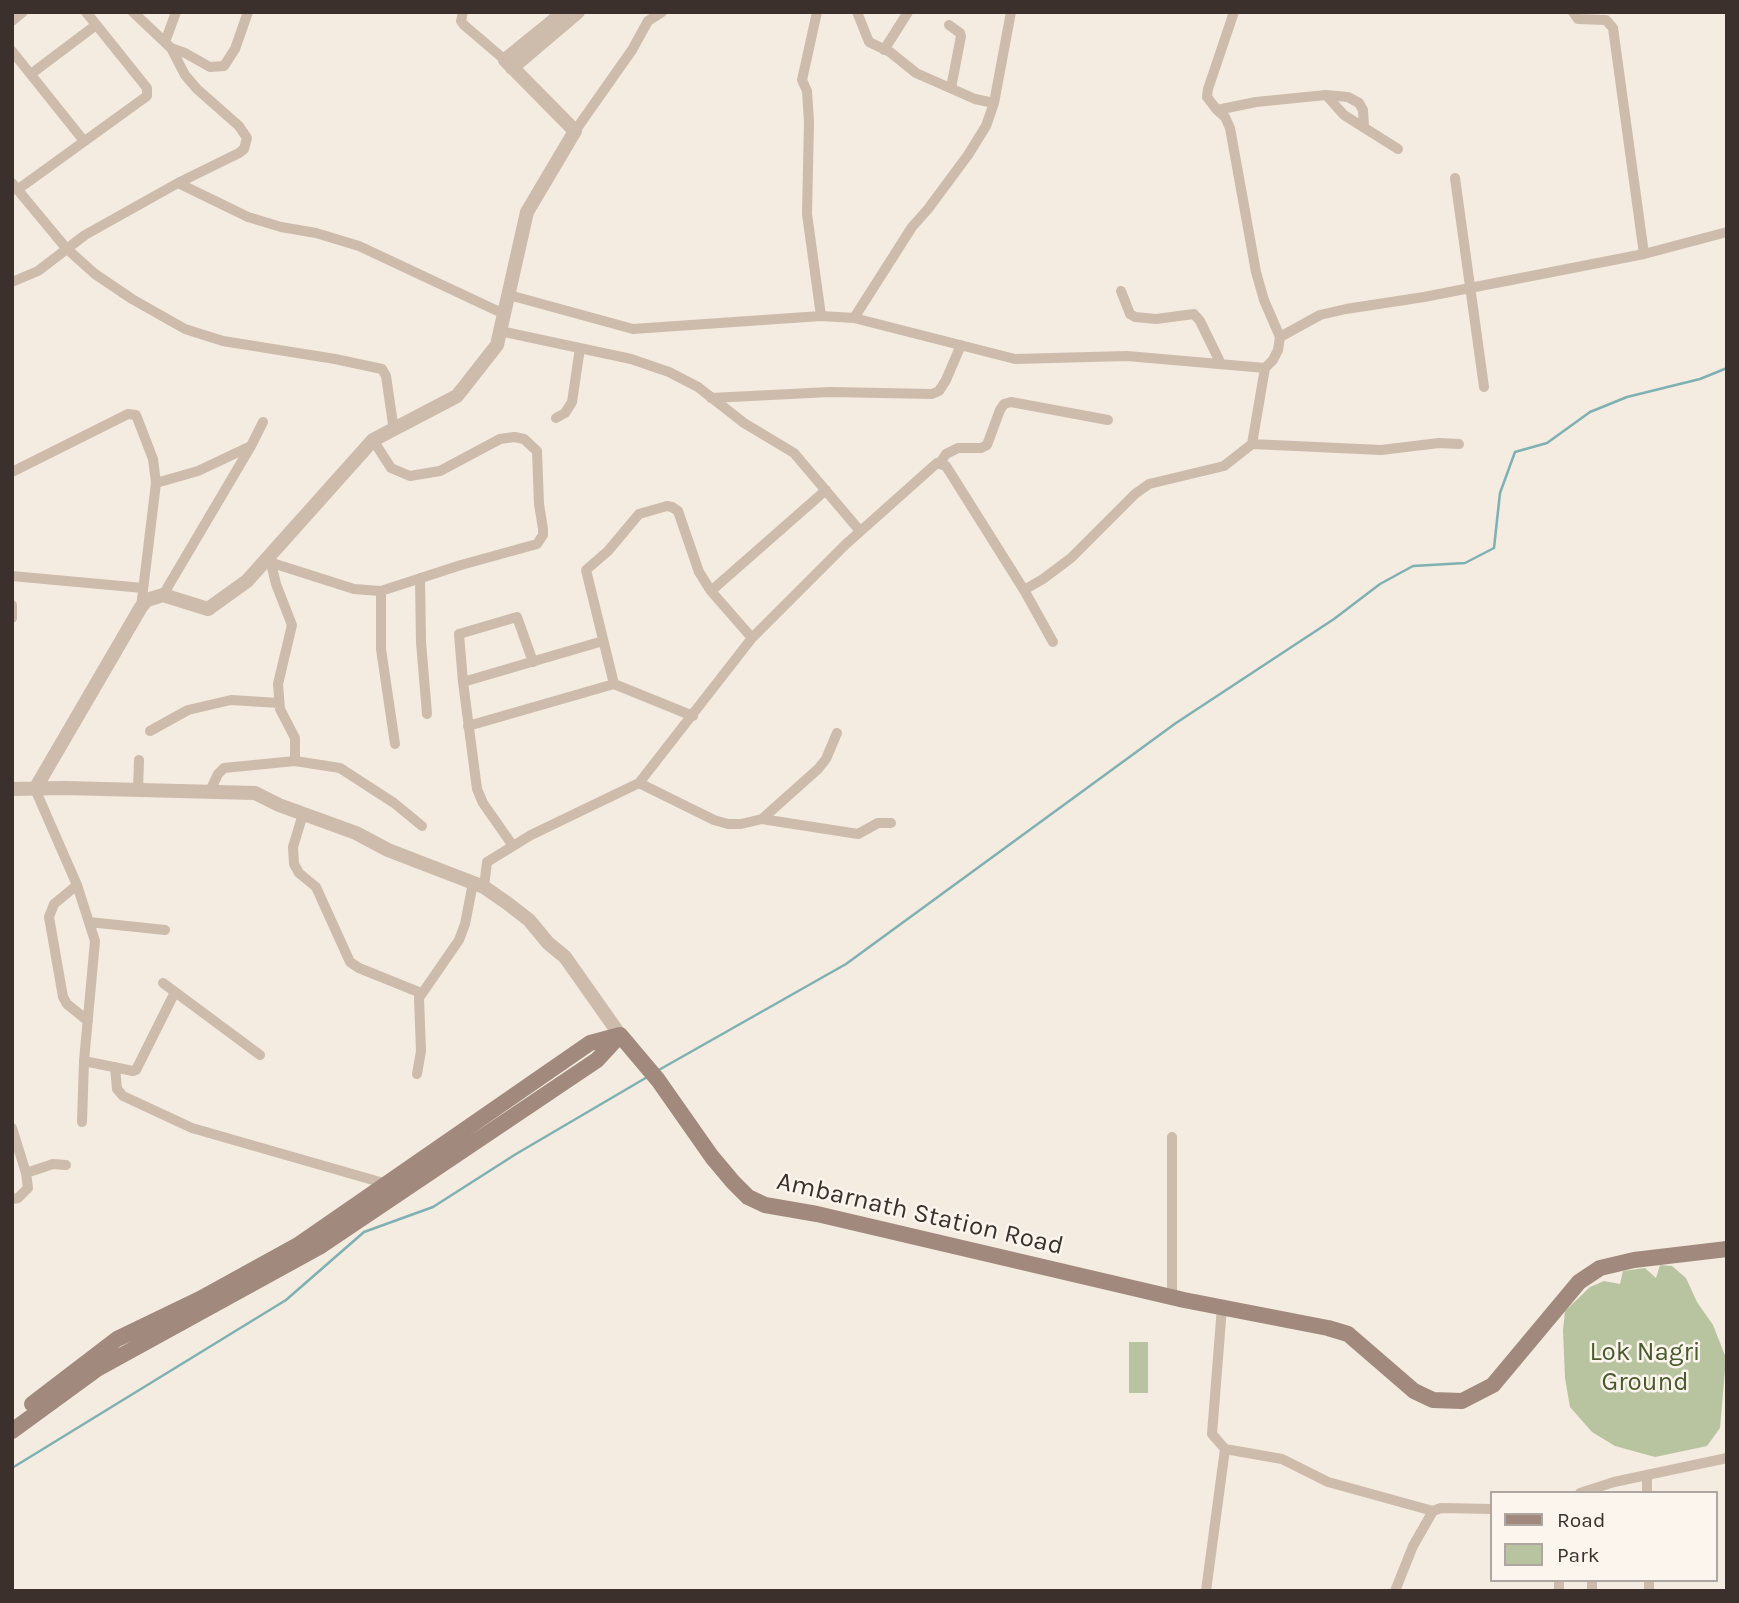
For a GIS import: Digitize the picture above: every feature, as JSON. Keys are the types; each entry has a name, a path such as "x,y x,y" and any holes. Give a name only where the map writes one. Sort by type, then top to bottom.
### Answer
{"main road":[{"name":"Ambarnath Station Road","path":"620,1035 733,1182 748,1197 765,1205 817,1214 1171,1297 1328,1328 1348,1334 1414,1391 1433,1400 1462,1401 1493,1385 1579,1282 1600,1268 1634,1260 1727,1249"},
{"path":"12,1419 117,1339 200,1299 298,1245 590,1043 620,1035"},
{"path":"12,1431 97,1369 319,1247 597,1060 620,1035"}],"street":[{"path":"12,21 23,12"},
{"path":"86,12 143,83 147,92 144,99 84,142 15,186 66,248 95,274 185,329 223,341 382,369 386,376 394,431"},
{"path":"12,282 38,271 66,248 112,218 239,153 246,144 247,138 240,126 208,100 185,75 168,45 133,12"},
{"path":"168,45 176,12"},
{"path":"168,45 210,67 225,66 235,50 248,12"},
{"path":"463,12 461,20 464,25 509,64 575,131"},
{"path":"509,64 561,18 578,12"},
{"path":"82,1122 84,1061 95,941 77,885 35,789 147,600 163,595 208,609 268,562 373,440 457,396 497,345 527,212 575,131 632,50 648,21 662,12"},
{"path":"817,12 802,80 807,91 809,122 807,214 821,316"},
{"path":"857,12 869,42 904,62 916,73 975,99 994,103"},
{"path":"884,50 908,12"},
{"path":"854,317 912,227 968,155 986,126 994,103 1010,12"},
{"path":"1024,590 1071,558 1135,494 1149,484 1224,466 1252,443 1265,368 1278,350 1280,337 1264,300 1256,272 1230,128 1207,97 1234,12"},
{"path":"1573,12 1578,19 1606,20 1613,28 1644,254"},
{"path":"949,24 961,36 951,88"},
{"path":"31,74 96,25"},
{"path":"12,51 84,142"},
{"path":"1217,110 1245,104 1326,95 1348,97 1359,103 1363,110 1364,126"},
{"path":"1326,95 1344,115 1398,149"},
{"path":"1455,178 1484,387"},
{"path":"178,183 248,217 359,246 504,314"},
{"path":"1280,337 1320,315 1644,254 1727,232"},
{"path":"1121,290 1130,314 1135,317 1156,319 1194,314 1221,364"},
{"path":"509,295 633,329 821,316 854,317 1015,359 1127,356 1265,368"},
{"path":"500,331 631,359 669,372 698,387 744,423 794,453 860,531"},
{"path":"711,398 830,391 932,394 939,391 946,380 961,345"},
{"path":"556,418 565,413 572,402 580,348"},
{"path":"417,1074 421,1051 418,1005 421,993 459,940 487,862 513,846 639,783 752,638 860,531 932,466 940,463 946,454 958,448 981,448 987,445 1004,404 1011,402 1108,420"},
{"path":"12,472 128,414 138,418 149,449 156,483 141,607"},
{"path":"163,595 263,422"},
{"path":"268,562 354,589 381,591 537,544 541,540 543,529 537,451 524,439 500,439 440,471 410,476 385,463 373,440"},
{"path":"1252,443 1381,450 1439,443 1459,444"},
{"path":"156,483 198,471 251,446"},
{"path":"940,463 946,466 1024,590 1053,642"},
{"path":"710,591 826,490"},
{"path":"614,684 586,570 608,551 639,514 667,506 678,512 699,572 710,591 752,638"},
{"path":"268,562 292,625 278,684 280,709 295,738 295,761"},
{"path":"12,576 143,588"},
{"path":"420,578 421,642 427,714"},
{"path":"381,591 381,649 395,744"},
{"path":"12,605 12,618"},
{"path":"513,846 483,803 477,789 459,636 461,632 517,617 533,662"},
{"path":"463,682 603,641"},
{"path":"468,726 614,684 693,716"},
{"path":"150,731 188,710 231,700 279,703"},
{"path":"762,819 818,769 826,759 837,733"},
{"path":"138,790 139,760"},
{"path":"210,791 213,782 224,768 295,761 340,768 394,803 422,826"},
{"path":"639,783 714,820 728,824 762,819 858,834 878,823 891,823"},
{"name":"Ambarnath Station Road","path":"12,789 255,793 279,805 356,833 388,850 479,885 529,920 548,943 565,957 620,1035"},
{"path":"303,814 293,847 294,864 299,873 316,887 350,962 421,993"},
{"path":"77,885 54,904 49,917 63,997 67,1004 88,1021"},
{"path":"89,922 165,930"},
{"path":"163,983 260,1055"},
{"path":"84,1061 132,1071 139,1066 175,992"},
{"path":"115,1067 117,1089 123,1096 192,1128 387,1184"},
{"path":"12,1128 26,1173 27,1188 18,1198 12,1199"},
{"path":"1171,1297 1172,1137"},
{"path":"26,1173 53,1164 66,1165"},
{"path":"1222,1307 1212,1434 1224,1449 1282,1459 1328,1482 1433,1511 1441,1508 1490,1509"},
{"path":"1206,1591 1224,1449"},
{"path":"1591,1491 1647,1475 1727,1458"},
{"path":"1647,1475 1647,1491"},
{"path":"1395,1591 1413,1546 1433,1511"}],"green space":[{"name":"Lok Nagri Ground","path":"1660,1265 1672,1266 1686,1278 1697,1302 1713,1325 1726,1358 1720,1428 1707,1446 1655,1457 1615,1446 1592,1432 1570,1407 1565,1378 1563,1330 1565,1311 1590,1287 1604,1281 1620,1284 1623,1271 1645,1268 1656,1278"},
{"path":"1129,1342 1148,1342 1148,1393 1129,1393"}],"waterway":[{"path":"657,1071 846,964 1176,723 1334,619 1380,584 1413,566 1465,563 1494,548 1500,493 1515,452 1547,443 1590,412 1627,397 1700,379 1727,368"},
{"path":"12,1468 286,1300 364,1232 433,1207 516,1154 649,1076"}]}
